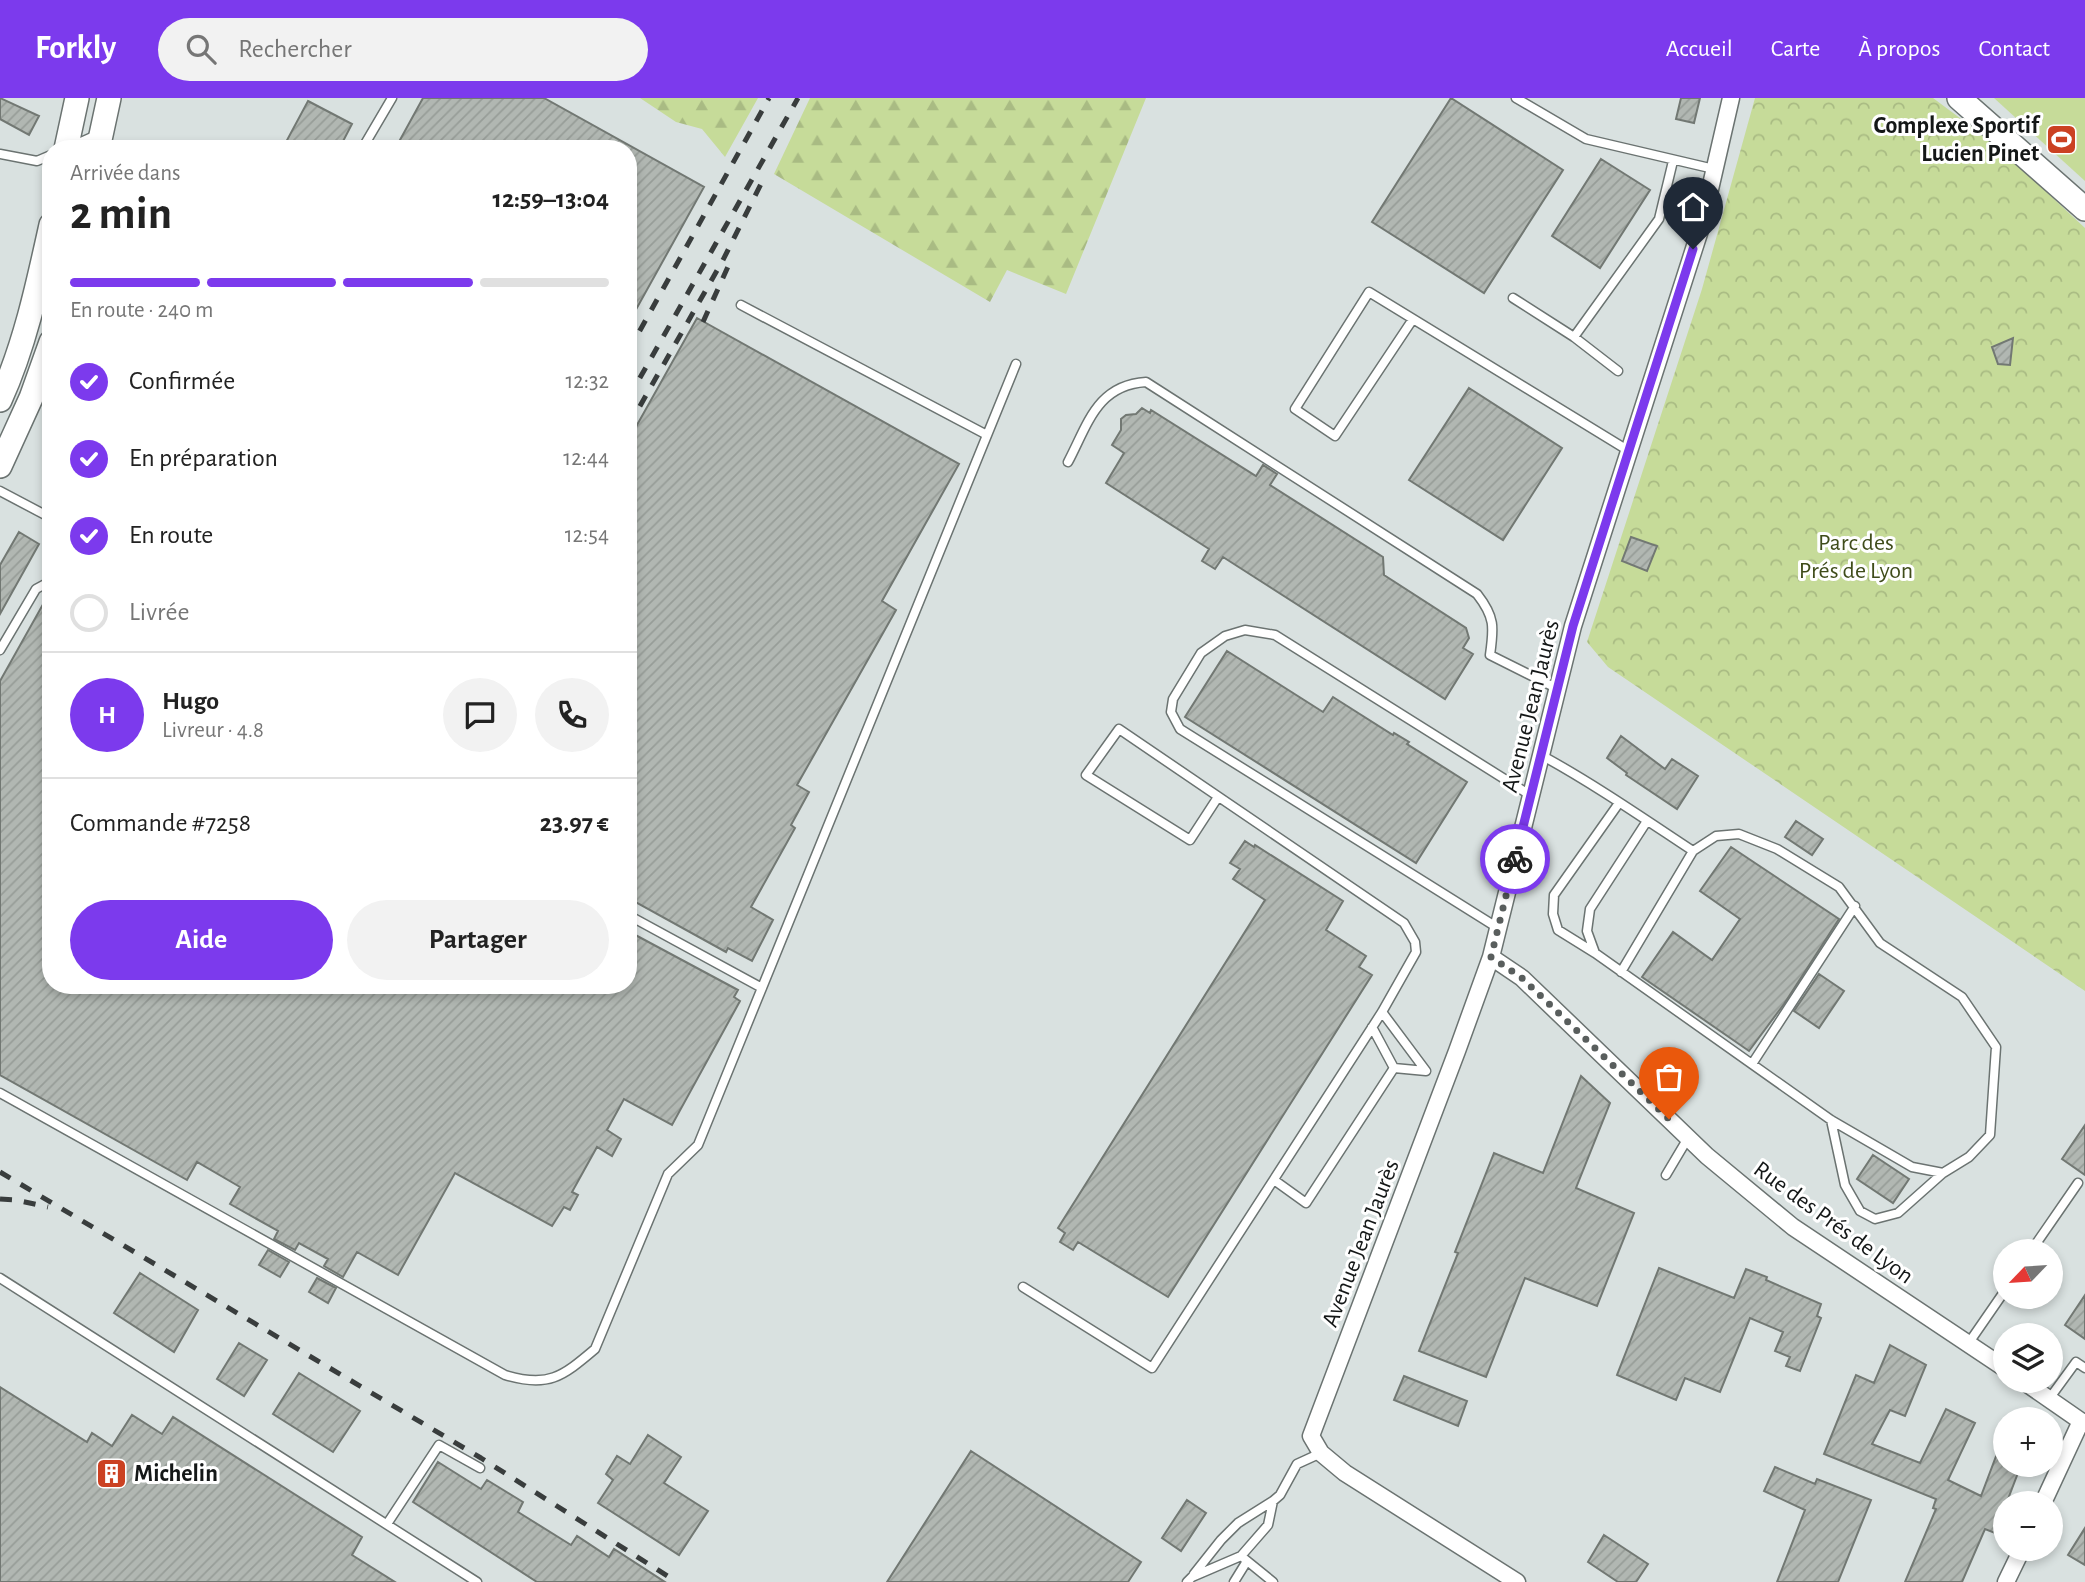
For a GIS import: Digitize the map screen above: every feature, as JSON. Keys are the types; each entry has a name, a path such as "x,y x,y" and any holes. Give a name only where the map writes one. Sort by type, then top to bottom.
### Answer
{"main road":[{"path":"68,140 77,98"},
{"path":"100,140 109,98"},
{"path":"1959,98 2085,209"},
{"path":"0,400 13,371 42,266"},
{"path":"0,466 42,367"}],"street":[{"name":"Avenue Jean Jaurès","path":"1321,1453 1311,1436 1491,957 1573,626 1702,224 1731,98"},
{"name":"Rue des Prés de Lyon","path":"1491,957 1522,978 1688,1138 1793,1227 1993,1360"},
{"path":"2040,1393 2083,1423 2049,1491"},
{"path":"1321,1453 1345,1473 1517,1582"},
{"path":"2006,1582 2016,1561"}],"lane":[{"path":"367,140 391,98"},
{"path":"1516,98 1586,139 1714,169"},
{"path":"0,154 37,161 42,159"},
{"path":"1574,338 1659,219 1672,161"},
{"path":"1413,319 1335,436 1295,409 1369,292 1629,451"},
{"path":"1513,298 1574,338 1618,372"},
{"path":"741,305 987,435"},
{"path":"0,1093 505,1375 527,1382 555,1378 575,1366 595,1349 668,1174 698,1145 1016,364"},
{"path":"1068,462 1099,403 1115,388 1146,382 1477,594 1489,609 1494,626 1490,655 1558,689"},
{"path":"0,491 42,512"},
{"path":"0,650 36,589 42,586"},
{"path":"1498,928 1180,729 1171,712 1173,699 1201,653 1225,636 1244,630 1275,635 1531,796"},
{"path":"1023,1287 1152,1368 1382,1012 1416,952 1415,942 1404,923 1119,729 1086,775 1190,840 1218,797"},
{"path":"1541,755 1693,851"},
{"path":"1619,803 1553,895 1553,914 1558,930 1595,953 1831,1120 1912,1167 1942,1173"},
{"path":"1595,953 1587,931 1590,909 1647,821"},
{"path":"1621,972 1693,851 1716,836 1739,834 1777,849 1839,887 1880,943 1962,997 1996,1047 1990,1135 1969,1157 1942,1173 1898,1213 1875,1219 1860,1211 1845,1185 1831,1120"},
{"path":"1752,1064 1855,906"},
{"path":"637,920 762,988"},
{"path":"1382,1012 1426,1071"},
{"path":"1372,1027 1394,1068"},
{"path":"1394,1068 1426,1071 1447,1078"},
{"path":"1273,1180 1306,1203 1394,1068"},
{"path":"1666,1175 1688,1138"},
{"path":"2039,1239 2078,1183"},
{"path":"0,1278 478,1582"},
{"path":"1968,1344 1993,1308"},
{"path":"2049,1399 2076,1362 2085,1368"},
{"path":"387,1524 439,1444 480,1468"},
{"path":"1190,1579 1238,1523 1280,1495 1297,1464 1321,1453"},
{"path":"1234,1582 1244,1558 1268,1525 1273,1501"},
{"path":"1190,1579 1244,1558"},
{"path":"1244,1558 1273,1582"}],"green space":[{"path":"640,98 758,98 725,157 702,129 676,122"},
{"path":"810,98 1146,98 1066,294 1007,270 990,302 774,174"},
{"name":"Parc des Prés de Lyon","path":"1755,98 1933,98 1996,145 2085,228 2085,991 1608,667 1587,642 1702,289"},
{"name":"Complexe Sportif Lucien Pinet","path":"1994,98 2085,98 2085,181"}],"building":[{"path":"0,98 39,116 29,135 0,119"},
{"path":"423,98 544,98 620,140 400,140"},
{"path":"1451,98 1563,170 1484,293 1372,222"},
{"path":"1681,98 1700,98 1694,123 1676,119"},
{"path":"308,101 352,124 344,140 287,140"},
{"path":"637,150 704,187 637,308"},
{"path":"1601,159 1650,190 1600,268 1552,236"},
{"path":"697,318 959,464 882,601 896,610 797,785 809,792 791,825 795,828 751,907 773,920 752,961 728,948 726,952 637,903 637,425"},
{"path":"2013,338 2010,365 1998,364 1992,347"},
{"path":"1469,388 1562,448 1503,540 1409,480"},
{"path":"1142,408 1150,413 1151,410 1256,476 1263,465 1277,474 1270,485 1383,557 1384,575 1466,628 1469,638 1463,648 1473,654 1445,699 1223,557 1215,569 1202,561 1209,549 1106,483 1124,453 1112,445 1121,430 1121,419 1126,415 1136,414"},
{"path":"19,532 39,544 0,614 0,565"},
{"path":"1631,537 1657,546 1647,571 1622,561"},
{"path":"42,606 42,994 637,994 637,936 738,990 734,997 740,1001 672,1125 624,1099 607,1130 621,1139 612,1156 597,1147 572,1192 578,1195 570,1210 564,1207 552,1226 455,1173 398,1275 357,1252 343,1277 324,1266 328,1259 299,1243 295,1250 274,1239 278,1231 230,1204 240,1187 197,1162 187,1180 0,1075 0,681"},
{"path":"1227,651 1323,712 1333,697 1393,735 1394,733 1409,742 1407,744 1467,782 1416,863 1185,717"},
{"path":"1621,736 1665,769 1672,759 1698,776 1677,809 1626,775 1627,773 1607,758"},
{"path":"1796,821 1823,839 1812,855 1785,837"},
{"path":"1245,841 1343,901 1326,930 1366,956 1359,967 1372,975 1168,1297 1078,1242 1073,1250 1060,1242 1065,1233 1058,1228 1265,900 1233,879 1240,869 1230,863"},
{"path":"1731,847 1839,919 1784,1004 1749,1051 1642,977 1673,932 1712,960 1740,919 1700,891"},
{"path":"1819,974 1844,991 1819,1028 1794,1011"},
{"path":"1581,1076 1610,1103 1576,1188 1634,1213 1597,1306 1525,1278 1486,1377 1419,1351 1494,1153 1543,1173"},
{"path":"2085,1125 2085,1175 2062,1159"},
{"path":"1873,1155 1909,1179 1893,1203 1857,1179"},
{"path":"268,1250 289,1262 280,1277 259,1265"},
{"path":"1659,1268 1734,1298 1746,1269 1821,1304 1817,1316 1821,1318 1800,1371 1786,1366 1790,1357 1775,1351 1783,1332 1750,1318 1720,1392 1685,1378 1676,1400 1617,1375"},
{"path":"140,1273 198,1310 174,1352 114,1313"},
{"path":"317,1278 336,1288 328,1303 309,1292"},
{"path":"2085,1295 2085,1339 2065,1325"},
{"path":"239,1343 267,1360 244,1396 217,1379"},
{"path":"1890,1345 1926,1365 1905,1416 1890,1410 1872,1444 1920,1463 1946,1409 1975,1423 1948,1480 1981,1496 1993,1464 1993,1477 2016,1477 2011,1491 1993,1491 1993,1532 1985,1529 1962,1582 1905,1582 1936,1509 1933,1508 1936,1499 1824,1454 1856,1375 1874,1383"},
{"path":"299,1373 360,1411 333,1452 273,1414"},
{"path":"1404,1376 1467,1401 1458,1426 1394,1400"},
{"name":"Michelin","path":"0,1387 87,1442 92,1433 112,1446 132,1415 162,1434 173,1417 362,1537 352,1555 395,1582 0,1582"},
{"path":"648,1435 681,1457 664,1483 708,1511 679,1555 598,1503 613,1480 606,1474 617,1456 630,1464"},
{"path":"971,1451 1141,1562 1128,1582 887,1582"},
{"path":"438,1462 481,1489 487,1480 523,1502 518,1512 571,1545 577,1536 609,1557 614,1549 665,1582 537,1582 413,1502"},
{"path":"1775,1467 1815,1484 1817,1479 1871,1500 1838,1582 1777,1582 1805,1510 1764,1491"},
{"path":"1187,1500 1206,1513 1181,1551 1162,1538"},
{"path":"2085,1528 2085,1565 2068,1555"},
{"path":"1604,1535 1648,1564 1636,1582 1618,1582 1588,1562"}],"railway":[{"path":"637,336 769,98"},
{"path":"637,383 798,98"},
{"path":"637,411 723,260 764,178"},
{"path":"703,322 731,260"},
{"path":"0,1172 481,1458 677,1582"},
{"path":"0,1199 48,1207"}],"way so far":[{"path":"1515,859 1491,957 1522,978 1669,1119"}],"place":[{"name":"Complexe Sportif Lucien Pinet","path":"2062,139"},
{"name":"Michelin","path":"111,1473"}],"route":[{"path":"1515,859 1573,626 1693,249"}]}
